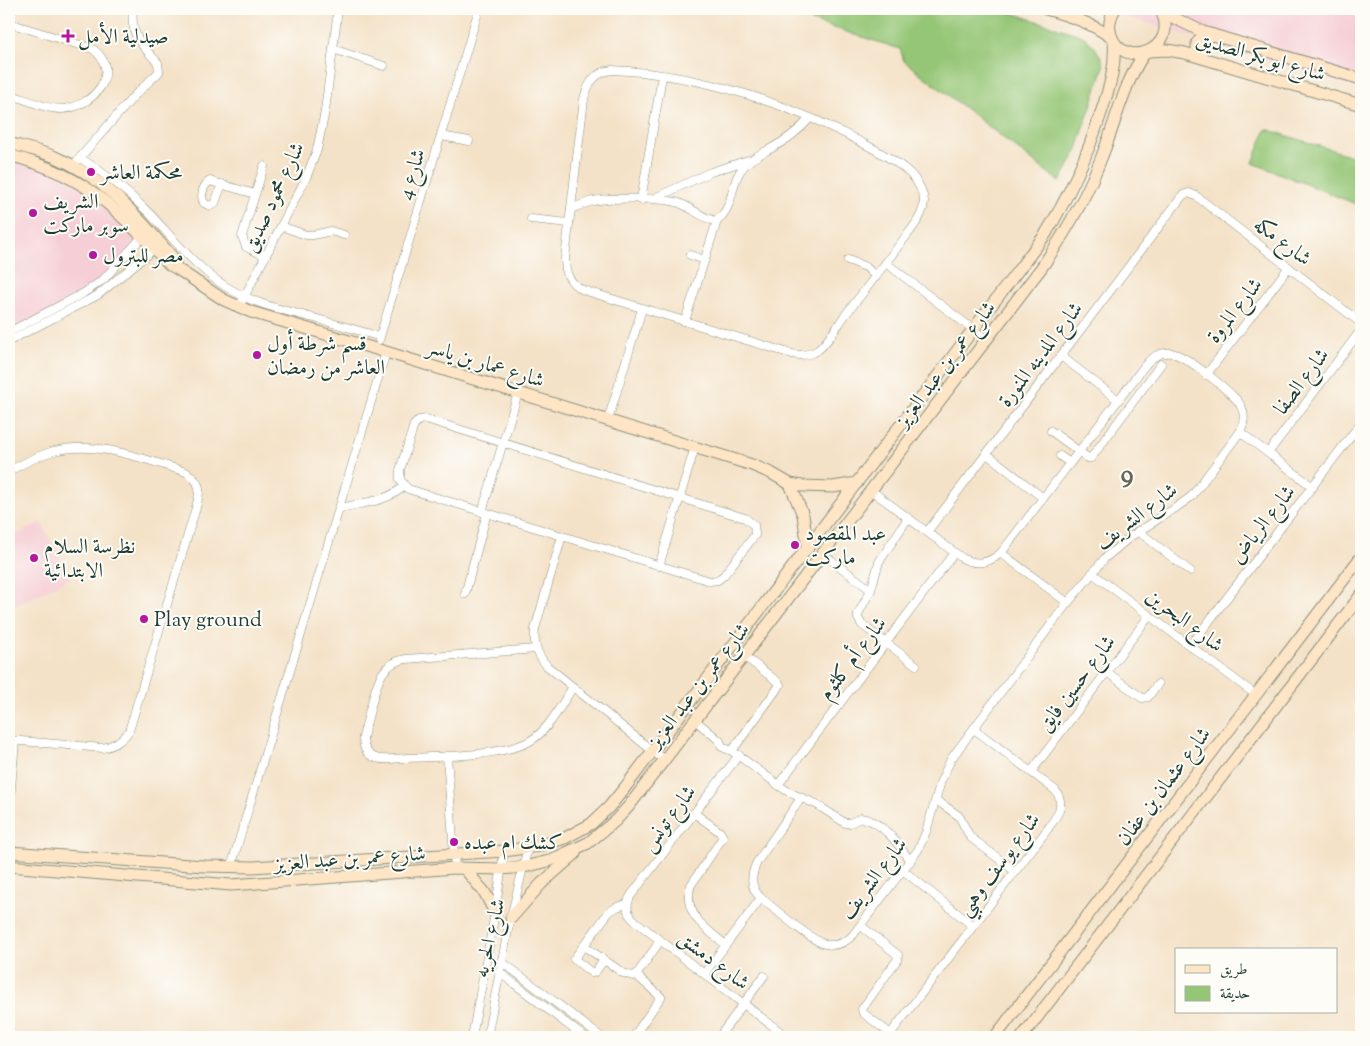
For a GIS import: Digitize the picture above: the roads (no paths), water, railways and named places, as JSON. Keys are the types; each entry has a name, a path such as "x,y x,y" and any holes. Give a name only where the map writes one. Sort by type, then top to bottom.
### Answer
{"street":[{"path":"133,9 133,32 160,68 76,162 110,178 133,198 211,276 242,302 316,318 380,337"},
{"name":"شارع محمود صديق","path":"242,302 306,178 317,150 325,110 333,49 337,16 335,9"},
{"name":"شارع 4","path":"231,867 340,508 381,351 380,337 479,9"},
{"path":"1046,9 1091,25 1113,40"},
{"path":"1066,15 1074,13 1079,9"},
{"name":"شارع عمر بن عبد العزيز","path":"9,852 204,866 253,867 504,851 551,843 592,824 609,807 653,751 808,548 1029,257 1059,211 1090,149 1114,70 1113,40 1109,30 1109,22 1115,9"},
{"name":"شارع عمر بن عبد العزيز","path":"9,866 231,886 460,869 524,867 549,861 588,843 616,821 872,491 1042,267 1070,224 1086,194 1103,155 1132,73 1146,52 1158,44 1164,34 1165,23 1161,10"},
{"name":"شارع ابو بكر الصديق","path":"1161,10 1189,26 1214,35 1361,79"},
{"path":"9,24 93,49 101,56 107,68 106,76 96,93 72,108 60,109 49,107 9,94"},
{"path":"1204,58 1198,50 1197,44 1201,38 1214,35"},
{"name":"شارع ابو بكر الصديق","path":"1113,40 1122,50 1132,54 1176,51 1361,104"},
{"path":"333,49 384,66"},
{"path":"612,70 697,82 750,96 810,118 853,138 898,164 913,176 921,189 924,201 921,214 876,277 821,346 814,352 807,355 792,354 582,290 570,281 565,266 569,223 584,98 593,79 605,71 612,70"},
{"path":"641,200 662,76"},
{"path":"1109,88 1116,89 1124,94"},
{"path":"685,321 717,221 728,209 739,174 752,159 783,141 810,118"},
{"path":"441,136 469,141"},
{"name":"شارع عمار بن ياسر","path":"9,143 76,162 175,260 176,268"},
{"name":"شارع عمار بن ياسر","path":"9,155 31,161 65,176 119,206 142,237 170,265 216,296 242,302 262,316 696,447 757,467 790,484 824,488 857,483"},
{"path":"652,200 711,172 752,159"},
{"path":"264,166 244,230 243,242 251,250 266,256"},
{"path":"222,184 255,194"},
{"name":"شارع مكه","path":"1182,197 1189,193 1196,196 1361,323"},
{"name":"شارع المدينه المنورة","path":"927,532 1182,197"},
{"path":"571,209 595,201 673,201 686,206 704,218 717,221"},
{"path":"530,219 569,223"},
{"path":"281,226 306,235 331,231 344,235"},
{"path":"9,332 106,283 142,237"},
{"path":"9,341 87,301 106,283 154,249"},
{"path":"690,255 705,260"},
{"path":"848,260 866,267 876,277"},
{"path":"886,262 987,340"},
{"name":"شارع المروة","path":"1206,374 1289,267"},
{"path":"608,420 642,308"},
{"name":"شارع الصفا","path":"1268,453 1361,330"},
{"path":"872,491 966,560 978,563 991,560 1001,553 1149,360 1162,354 1172,353 1182,357 1206,374 1240,403 1244,418 1240,432 1313,487"},
{"path":"1061,356 1118,400"},
{"path":"1051,430 1088,458 1092,456 1161,364"},
{"path":"465,594 484,512 518,393"},
{"path":"426,419 503,442 749,519 755,528 755,535 724,575 718,580 710,581 408,489 399,477 412,428 419,420 426,419"},
{"name":"شارع الرياض","path":"1190,646 1361,423"},
{"name":"شارع الشريف","path":"761,898 813,938 824,944 835,945 843,943 853,935 904,871 924,838 941,781 952,759 1068,603 1113,549 1192,496 1240,432"},
{"path":"9,471 53,451 89,447 106,449 186,472 198,483 200,491 196,511 129,731 122,740 103,748 12,740 9,811"},
{"path":"659,566 696,447"},
{"path":"987,454 1043,498"},
{"path":"1060,456 1070,463"},
{"path":"790,484 803,515 808,548"},
{"path":"340,508 385,498 393,495 404,486"},
{"path":"908,518 880,558 871,590 860,610 858,618 862,624 916,665"},
{"path":"1138,531 1190,571"},
{"path":"562,536 535,629 536,649 540,658 573,688 664,760"},
{"name":"شارع أم كلثوم","path":"778,785 954,553"},
{"path":"1001,553 1068,603"},
{"path":"823,554 871,590"},
{"name":"شارع عثمان بن عفان","path":"995,1037 1361,557"},
{"name":"شارع البحرين","path":"1092,573 1256,696"},
{"name":"شارع عثمان بن عفان","path":"1022,1037 1361,595"},
{"name":"شارع حسين فايق","path":"1031,772 1149,616"},
{"path":"536,649 394,662 383,671 376,687 363,737 363,743 367,752 379,759 446,756 516,747 531,740 544,728 573,688"},
{"name":"شارع تونس","path":"627,904 629,898 694,813 780,685 744,656"},
{"path":"1107,672 1142,698 1148,697 1158,684"},
{"path":"695,720 720,741 729,743 734,752 778,785 816,804 845,822 850,823 859,818 864,818 874,823 894,838 910,862"},
{"name":"شارع يوسف وهبي","path":"890,1035 1015,872 1060,809 1061,804 1058,794 974,728"},
{"path":"446,756 454,853 460,869 485,893 495,912"},
{"path":"704,974 761,898 752,884 754,867 801,798"},
{"path":"936,800 959,816 964,829 970,837 1015,872"},
{"path":"694,813 720,832 723,837 690,885 689,903 695,917 702,926 726,945"},
{"path":"511,918 541,884 588,843"},
{"name":"شارع الحريه","path":"487,1037 501,961 528,847"},
{"name":"شارع الحريه","path":"472,1037 504,851"},
{"path":"904,871 973,926"},
{"path":"604,960 595,972 591,972 574,960 610,912 617,907 627,904"},
{"name":"شارع دمشق","path":"627,904 628,912 632,919 788,1037"},
{"path":"861,926 898,955 896,961 862,1009 863,1014 890,1035"},
{"path":"636,975 660,941"},
{"path":"584,946 625,974 636,975 661,997 634,1036"},
{"path":"501,961 576,1018 596,1036"},
{"path":"499,972 584,1037"},
{"path":"719,1037 764,976"},
{"path":"570,1026 576,1018"}],"place":[{"name":"صيدلية الأمل","path":"68,36"},
{"name":"محكمة العاشر","path":"91,172"},
{"name":"الشريف سوبر ماركت","path":"33,213"},
{"name":"مصر للبترول","path":"93,255"},
{"name":"قسم شرطة أول العاشر من رمضان","path":"257,355"},
{"name":"عبد المقصود ماركت","path":"795,545"},
{"name":"نظرسة السلام الابتدائية","path":"34,558"},
{"name":"Play ground","path":"144,619"},
{"name":"كشك ام عبده","path":"454,842"}],"district":[{"name":"9","path":"1127,473"}]}
